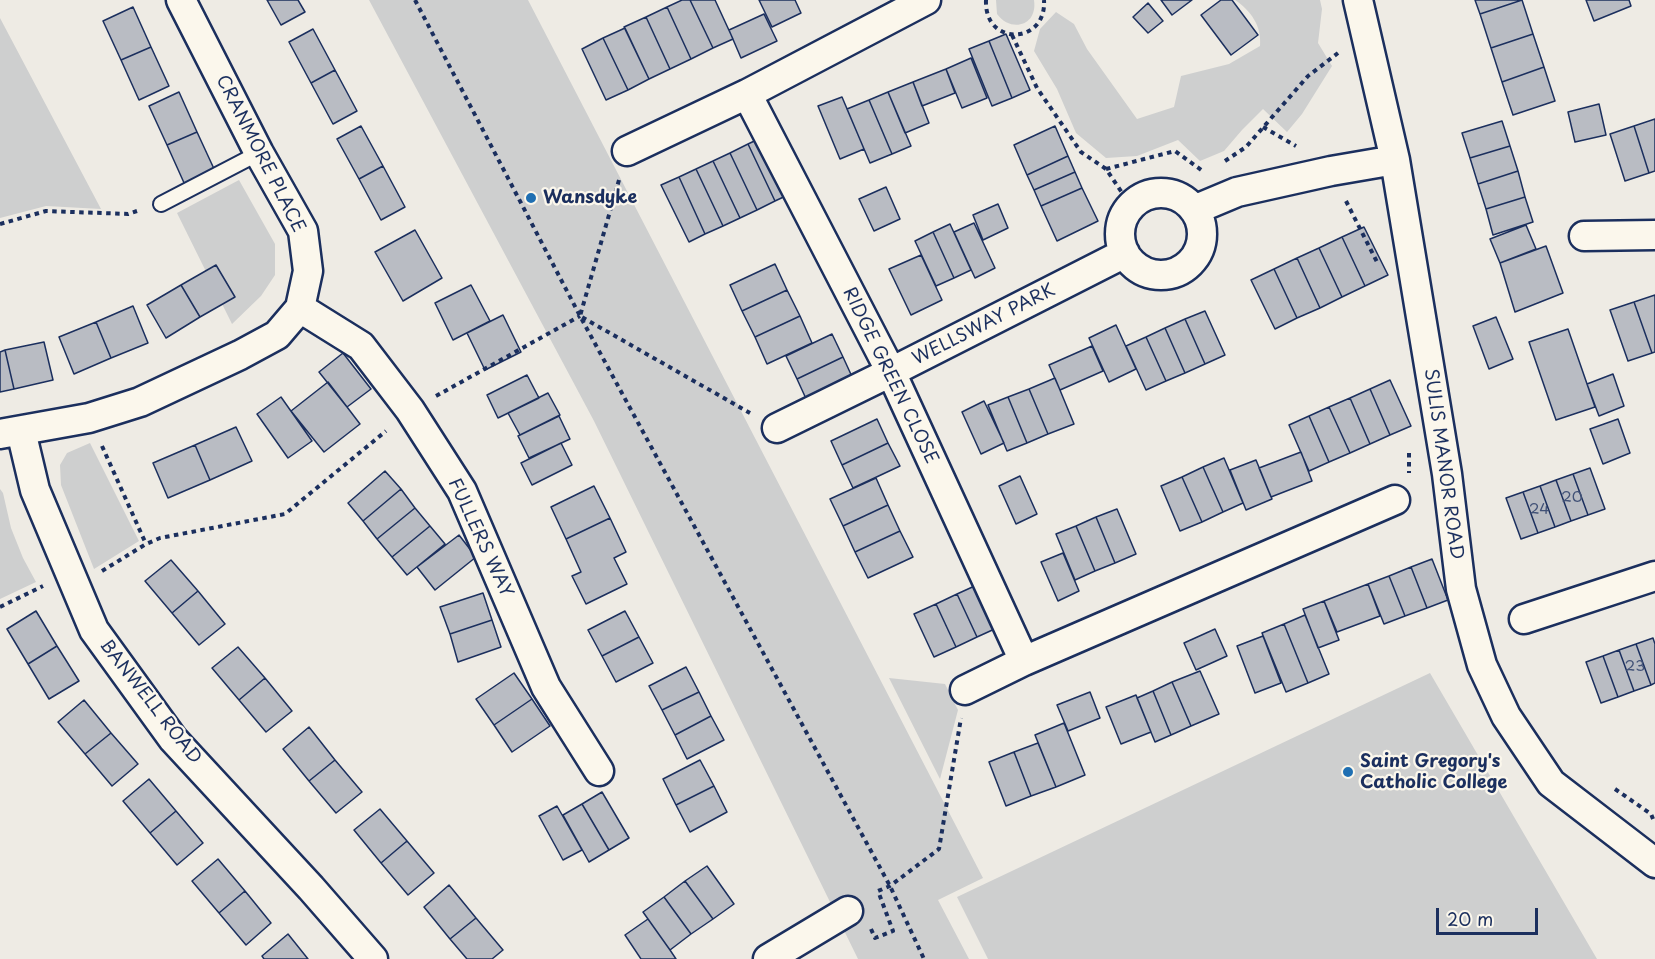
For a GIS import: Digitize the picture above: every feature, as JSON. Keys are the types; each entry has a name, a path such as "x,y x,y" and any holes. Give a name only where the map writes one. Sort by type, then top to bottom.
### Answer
{"street":[{"name":"CRANMORE PLACE","path":"10,432 89,418 140,402 277,335 300,308 308,271 303,231 259,153 181,0"},
{"path":"627,151 747,94 926,0"},
{"name":"SULIS MANOR ROAD","path":"1358,0 1395,160 1447,474 1461,589 1482,665 1506,716 1551,783 1655,863"},
{"name":"RIDGE GREEN CLOSE","path":"747,94 891,372 1024,661"},
{"path":"1194,210 1237,192 1331,171 1395,160"},
{"path":"1163,193 1185,201 1194,210 1200,222 1202,235 1193,260 1183,269 1170,274 1144,271 1133,264 1125,253 1120,229 1131,206 1151,194 1163,193"},
{"path":"1584,236 1655,235"},
{"name":"WELLSWAY PARK","path":"777,428 1125,253"},
{"name":"FULLERS WAY","path":"300,308 361,346 410,410 462,491 546,687 599,771"},
{"name":"BANWELL ROAD","path":"10,432 94,630 173,739 311,888 373,959"},
{"path":"965,690 1024,661 1395,500"},
{"path":"1524,619 1655,576"},
{"path":"768,959 848,911"}],"lane":[{"path":"161,204 259,153"}],"path":[{"path":"415,0 580,316 891,886 924,959"},
{"path":"986,0 988,18 1002,32 1012,35 1030,31 1037,25 1043,16 1044,0"},
{"path":"1216,167 1246,147 1308,76 1364,32"},
{"path":"1012,35 1037,88 1081,152 1106,169 1131,206"},
{"path":"1263,127 1307,152 1331,171 1379,264"},
{"path":"546,333 580,316 627,151"},
{"path":"1106,169 1175,151 1207,174"},
{"path":"0,224 46,211 128,214 161,204"},
{"path":"580,316 777,428"},
{"path":"89,418 146,544"},
{"path":"1409,443 1409,475"},
{"path":"0,607 73,580 160,538 285,514"},
{"path":"878,891 891,886 939,849 965,690"},
{"path":"1612,786 1651,814 1655,823"}],"shaded area":[{"path":"369,0 528,0 983,878 938,900 969,959 858,959 594,421"},
{"path":"996,0 1034,0 1032,16 1022,24 1009,23 997,14"},
{"path":"1235,0 1320,0 1322,9 1318,43 1332,66 1302,114 1287,132 1263,109 1224,151 1200,161 1178,140 1137,156 1106,158 1076,133 1057,89 1034,51 1040,29 1056,12 1074,24 1087,49 1137,119 1174,107 1181,76 1229,64 1260,46 1259,32 1254,20"},
{"path":"0,18 101,209 46,206 0,218"},
{"path":"239,180 275,244 275,275 261,296 232,324 177,213"},
{"path":"90,443 139,541 94,569 61,485 60,465 67,453"},
{"path":"0,489 3,493 11,528 36,582 0,599"},
{"name":"Saint Gregory's Catholic College","path":"1430,673 1597,959 988,959 957,897"},
{"path":"889,678 945,684 958,710 940,779"}],"building":[{"path":"267,0 298,0 305,12 281,25"},
{"path":"682,0 690,0 713,48 691,59 667,7"},
{"path":"690,0 715,0 733,39 713,48"},
{"path":"759,0 795,0 801,13 772,27"},
{"path":"1161,0 1192,0 1172,15"},
{"path":"1221,0 1232,0 1258,35 1231,55 1201,15"},
{"path":"1475,0 1522,0 1480,14"},
{"path":"1522,0 1533,34 1491,48 1480,14"},
{"path":"1586,0 1629,0 1631,6 1594,21"},
{"path":"1148,3 1163,21 1148,33 1133,17"},
{"path":"133,7 151,47 121,60 103,21"},
{"path":"667,7 691,59 670,69 646,17"},
{"path":"764,14 777,41 741,58 729,30"},
{"path":"646,17 670,69 649,79 624,27"},
{"path":"625,28 649,79 628,90 603,38"},
{"path":"313,29 335,70 311,83 289,42"},
{"path":"1006,34 1030,90 1012,98 989,41"},
{"path":"1533,34 1544,67 1502,82 1491,48"},
{"path":"603,38 628,90 606,100 582,49"},
{"path":"989,41 1012,98 992,106 969,49"},
{"path":"151,47 169,86 139,100 121,60"},
{"path":"971,58 987,98 962,108 946,69"},
{"path":"1544,67 1555,101 1513,115 1502,82"},
{"path":"946,69 955,93 922,106 913,82"},
{"path":"335,70 357,111 333,124 311,83"},
{"path":"913,82 929,123 905,133 888,92"},
{"path":"179,92 197,132 167,145 149,106"},
{"path":"888,92 911,146 892,154 869,100"},
{"path":"842,97 864,149 840,159 818,106"},
{"path":"869,100 892,154 870,163 847,109"},
{"path":"1599,104 1606,135 1575,142 1568,112"},
{"path":"1655,119 1655,171 1649,173 1634,126"},
{"path":"1502,121 1510,146 1470,158 1462,133"},
{"path":"361,126 383,166 359,179 337,139"},
{"path":"1055,126 1068,156 1027,175 1014,145"},
{"path":"1634,126 1649,173 1625,181 1610,134"},
{"path":"197,132 215,171 185,185 167,145"},
{"path":"765,136 792,193 775,201 748,144"},
{"path":"748,144 775,201 757,210 730,153"},
{"path":"1510,146 1518,171 1478,184 1470,158"},
{"path":"730,153 757,210 740,218 713,161"},
{"path":"1068,156 1075,172 1034,190 1027,175"},
{"path":"713,161 740,218 723,226 696,169"},
{"path":"383,166 405,207 381,220 359,179"},
{"path":"696,169 723,226 705,234 679,177"},
{"path":"1518,171 1525,197 1486,209 1478,184"},
{"path":"1075,172 1082,188 1041,206 1034,190"},
{"path":"679,177 705,234 689,242 661,185"},
{"path":"886,187 900,219 874,231 859,199"},
{"path":"1082,188 1098,221 1057,241 1041,206"},
{"path":"1525,197 1533,222 1493,235 1486,209"},
{"path":"998,204 1008,228 983,240 973,215"},
{"path":"974,223 995,268 975,278 954,232"},
{"path":"950,224 971,270 954,278 933,232"},
{"path":"1526,225 1536,249 1500,263 1490,239"},
{"path":"1364,227 1388,275 1365,286 1342,237"},
{"path":"415,230 442,278 403,301 375,252"},
{"path":"933,232 954,278 936,286 915,241"},
{"path":"1342,237 1365,286 1342,297 1319,248"},
{"path":"1546,246 1563,293 1515,312 1500,263"},
{"path":"1319,248 1342,297 1320,308 1297,258"},
{"path":"921,255 942,300 911,315 889,269"},
{"path":"1297,258 1320,308 1297,318 1274,269"},
{"path":"775,264 787,290 742,311 730,285"},
{"path":"216,265 235,297 200,317 181,285"},
{"path":"1274,269 1297,318 1275,329 1251,280"},
{"path":"181,285 200,317 166,338 147,305"},
{"path":"471,285 490,321 453,340 435,303"},
{"path":"787,290 800,316 755,337 742,311"},
{"path":"1655,295 1655,352 1652,353 1634,302"},
{"path":"1634,302 1652,353 1628,361 1610,310"},
{"path":"133,306 148,343 111,358 96,322"},
{"path":"1205,311 1225,355 1205,364 1185,319"},
{"path":"503,315 521,352 485,370 467,333"},
{"path":"800,316 812,343 767,364 755,337"},
{"path":"1496,317 1513,359 1489,369 1473,326"},
{"path":"1185,319 1205,364 1185,373 1165,328"},
{"path":"96,322 111,358 74,374 59,337"},
{"path":"1116,325 1136,369 1109,382 1089,338"},
{"path":"1165,328 1185,373 1166,381 1146,337"},
{"path":"1568,329 1595,407 1556,420 1529,342"},
{"path":"832,334 843,357 797,379 786,356"},
{"path":"1146,337 1166,381 1146,390 1126,346"},
{"path":"44,342 53,380 14,389 5,350"},
{"path":"1092,346 1103,371 1060,390 1049,365"},
{"path":"5,350 14,389 0,392 0,352"},
{"path":"343,353 371,389 347,407 319,372"},
{"path":"843,357 854,381 808,403 797,379"},
{"path":"1613,374 1624,406 1599,416 1587,384"},
{"path":"527,375 539,398 498,418 487,395"},
{"path":"1055,378 1074,424 1048,434 1029,389"},
{"path":"1390,380 1411,426 1390,435 1370,389"},
{"path":"328,382 360,424 324,452 291,411"},
{"path":"1029,389 1048,434 1027,443 1008,397"},
{"path":"1370,389 1390,435 1370,444 1350,398"},
{"path":"548,393 560,415 520,435 508,413"},
{"path":"281,397 312,441 288,458 257,414"},
{"path":"1008,397 1027,443 1007,451 988,405"},
{"path":"1350,398 1370,444 1350,453 1329,407"},
{"path":"984,401 1004,443 981,454 962,412"},
{"path":"1329,407 1350,453 1329,462 1309,416"},
{"path":"559,416 570,439 529,458 518,436"},
{"path":"1309,416 1329,462 1309,471 1289,425"},
{"path":"877,419 888,443 842,465 831,441"},
{"path":"1618,419 1630,453 1603,464 1590,429"},
{"path":"236,427 252,461 210,480 195,445"},
{"path":"561,443 572,465 532,485 521,463"},
{"path":"888,443 900,466 853,488 842,465"},
{"path":"195,445 210,480 168,498 153,463"},
{"path":"1301,452 1312,481 1271,497 1259,468"},
{"path":"1224,458 1243,503 1223,512 1203,467"},
{"path":"1256,460 1272,499 1246,510 1230,470"},
{"path":"1203,467 1223,512 1202,522 1182,477"},
{"path":"1590,468 1605,509 1588,515 1573,474"},
{"path":"385,471 401,489 363,521 348,503"},
{"path":"1573,474 1588,515 1571,521 1556,480"},
{"path":"1020,476 1037,514 1016,524 999,486"},
{"path":"1182,477 1202,522 1180,531 1161,486"},
{"path":"876,478 888,505 843,526 830,499"},
{"path":"1556,480 1571,521 1555,527 1540,486"},
{"path":"594,486 610,518 566,539 551,507"},
{"path":"1540,486 1555,527 1538,533 1523,492"},
{"path":"401,489 415,508 377,539 363,521"},
{"path":"1523,492 1538,533 1521,539 1506,498"},
{"path":"888,505 900,531 855,552 843,526"},
{"path":"415,508 430,526 392,557 377,539"},
{"path":"1117,509 1136,554 1115,563 1096,517"},
{"path":"1096,517 1115,563 1095,571 1076,526"},
{"path":"610,518 626,552 614,558 627,584 586,604 572,576 581,572 566,539"},
{"path":"430,526 445,544 407,575 392,557"},
{"path":"1076,526 1095,571 1075,580 1056,534"},
{"path":"900,531 913,557 868,578 855,552"},
{"path":"459,535 476,557 435,590 417,567"},
{"path":"1063,553 1079,591 1058,601 1041,562"},
{"path":"1432,559 1448,600 1427,608 1411,567"},
{"path":"171,560 198,591 172,613 145,581"},
{"path":"1411,567 1427,608 1405,616 1389,576"},
{"path":"1389,576 1405,616 1384,624 1368,584"},
{"path":"979,584 999,627 977,637 957,594"},
{"path":"1368,584 1380,616 1337,632 1324,601"},
{"path":"198,591 225,624 199,645 172,613"},
{"path":"483,593 492,620 450,634 440,607"},
{"path":"957,594 977,637 956,647 936,604"},
{"path":"1324,601 1339,640 1318,648 1303,609"},
{"path":"936,604 956,647 934,657 914,614"},
{"path":"36,611 57,646 28,664 7,629"},
{"path":"625,611 639,637 602,656 588,630"},
{"path":"1305,615 1329,674 1308,683 1284,624"},
{"path":"492,620 501,647 458,662 450,634"},
{"path":"1284,624 1308,683 1286,692 1262,633"},
{"path":"1215,629 1227,656 1196,670 1184,643"},
{"path":"1263,636 1281,683 1255,693 1237,646"},
{"path":"639,637 653,663 616,682 602,656"},
{"path":"1653,638 1655,683 1651,685 1636,644"},
{"path":"1636,644 1651,685 1634,691 1619,650"},
{"path":"57,646 79,681 49,699 28,664"},
{"path":"238,647 265,678 239,700 212,668"},
{"path":"1619,650 1634,691 1618,697 1603,656"},
{"path":"1603,656 1618,697 1601,703 1586,662"},
{"path":"686,667 699,692 662,710 649,686"},
{"path":"1200,671 1219,714 1191,726 1172,682"},
{"path":"514,673 532,699 494,725 476,699"},
{"path":"265,678 292,711 266,732 239,700"},
{"path":"1172,682 1191,726 1171,735 1153,691"},
{"path":"1153,691 1171,735 1155,742 1137,698"},
{"path":"699,692 711,716 675,735 662,710"},
{"path":"1090,692 1100,718 1068,731 1057,705"},
{"path":"1136,695 1151,732 1121,744 1106,707"},
{"path":"532,699 550,726 512,752 494,725"},
{"path":"84,700 111,733 85,754 58,722"},
{"path":"711,716 724,740 687,759 675,735"},
{"path":"1064,723 1085,775 1056,787 1035,735"},
{"path":"309,727 335,760 309,781 283,749"},
{"path":"111,733 138,764 112,786 85,754"},
{"path":"1038,743 1056,787 1031,796 1014,752"},
{"path":"1014,752 1031,796 1006,806 989,762"},
{"path":"335,760 362,792 336,813 309,781"},
{"path":"700,760 714,786 676,805 663,779"},
{"path":"149,779 176,811 150,833 123,801"},
{"path":"714,786 727,812 690,832 676,805"},
{"path":"602,792 629,838 609,850 582,804"},
{"path":"582,804 609,850 589,862 563,815"},
{"path":"557,806 582,850 563,860 539,816"},
{"path":"380,809 407,841 381,863 354,830"},
{"path":"176,811 203,843 177,865 150,833"},
{"path":"407,841 434,873 408,895 381,863"},
{"path":"218,859 245,891 219,913 192,881"},
{"path":"707,866 734,904 713,919 685,881"},
{"path":"685,881 713,919 691,934 664,897"},
{"path":"449,885 476,918 450,939 424,907"},
{"path":"245,891 271,923 246,945 219,913"},
{"path":"664,897 691,934 670,950 643,912"},
{"path":"476,918 503,950 492,959 467,959 450,939"},
{"path":"648,919 676,959 641,959 625,935"},
{"path":"288,934 308,959 264,959 262,956"}],"place":[{"name":"Wansdyke","path":"531,198"},
{"name":"Saint Gregory's Catholic College","path":"1348,772"}]}
